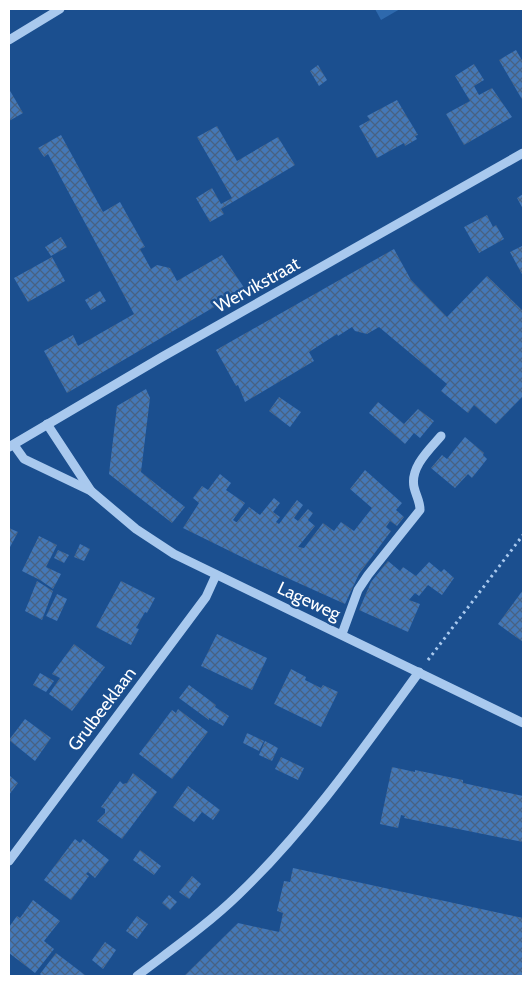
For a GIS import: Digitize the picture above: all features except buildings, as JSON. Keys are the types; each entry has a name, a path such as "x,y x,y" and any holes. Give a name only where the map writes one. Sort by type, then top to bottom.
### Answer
{"street":[{"path":"9,40 60,9"},
{"name":"Wervikstraat","path":"12,446 171,352 523,153"},
{"name":"Lageweg","path":"47,424 91,491"},
{"path":"342,634 358,590 420,510 420,501 414,487 414,474 441,436"},
{"name":"Lageweg","path":"12,446 24,459 91,491 136,529 174,554 523,723"},
{"name":"Grulbeeklaan","path":"9,861 206,597 216,575"},
{"path":"138,976 238,895 300,829 341,778 419,672"}],"path":[{"path":"419,672 523,535"}],"shaded area":[{"path":"375,9 400,9 381,20"}]}
